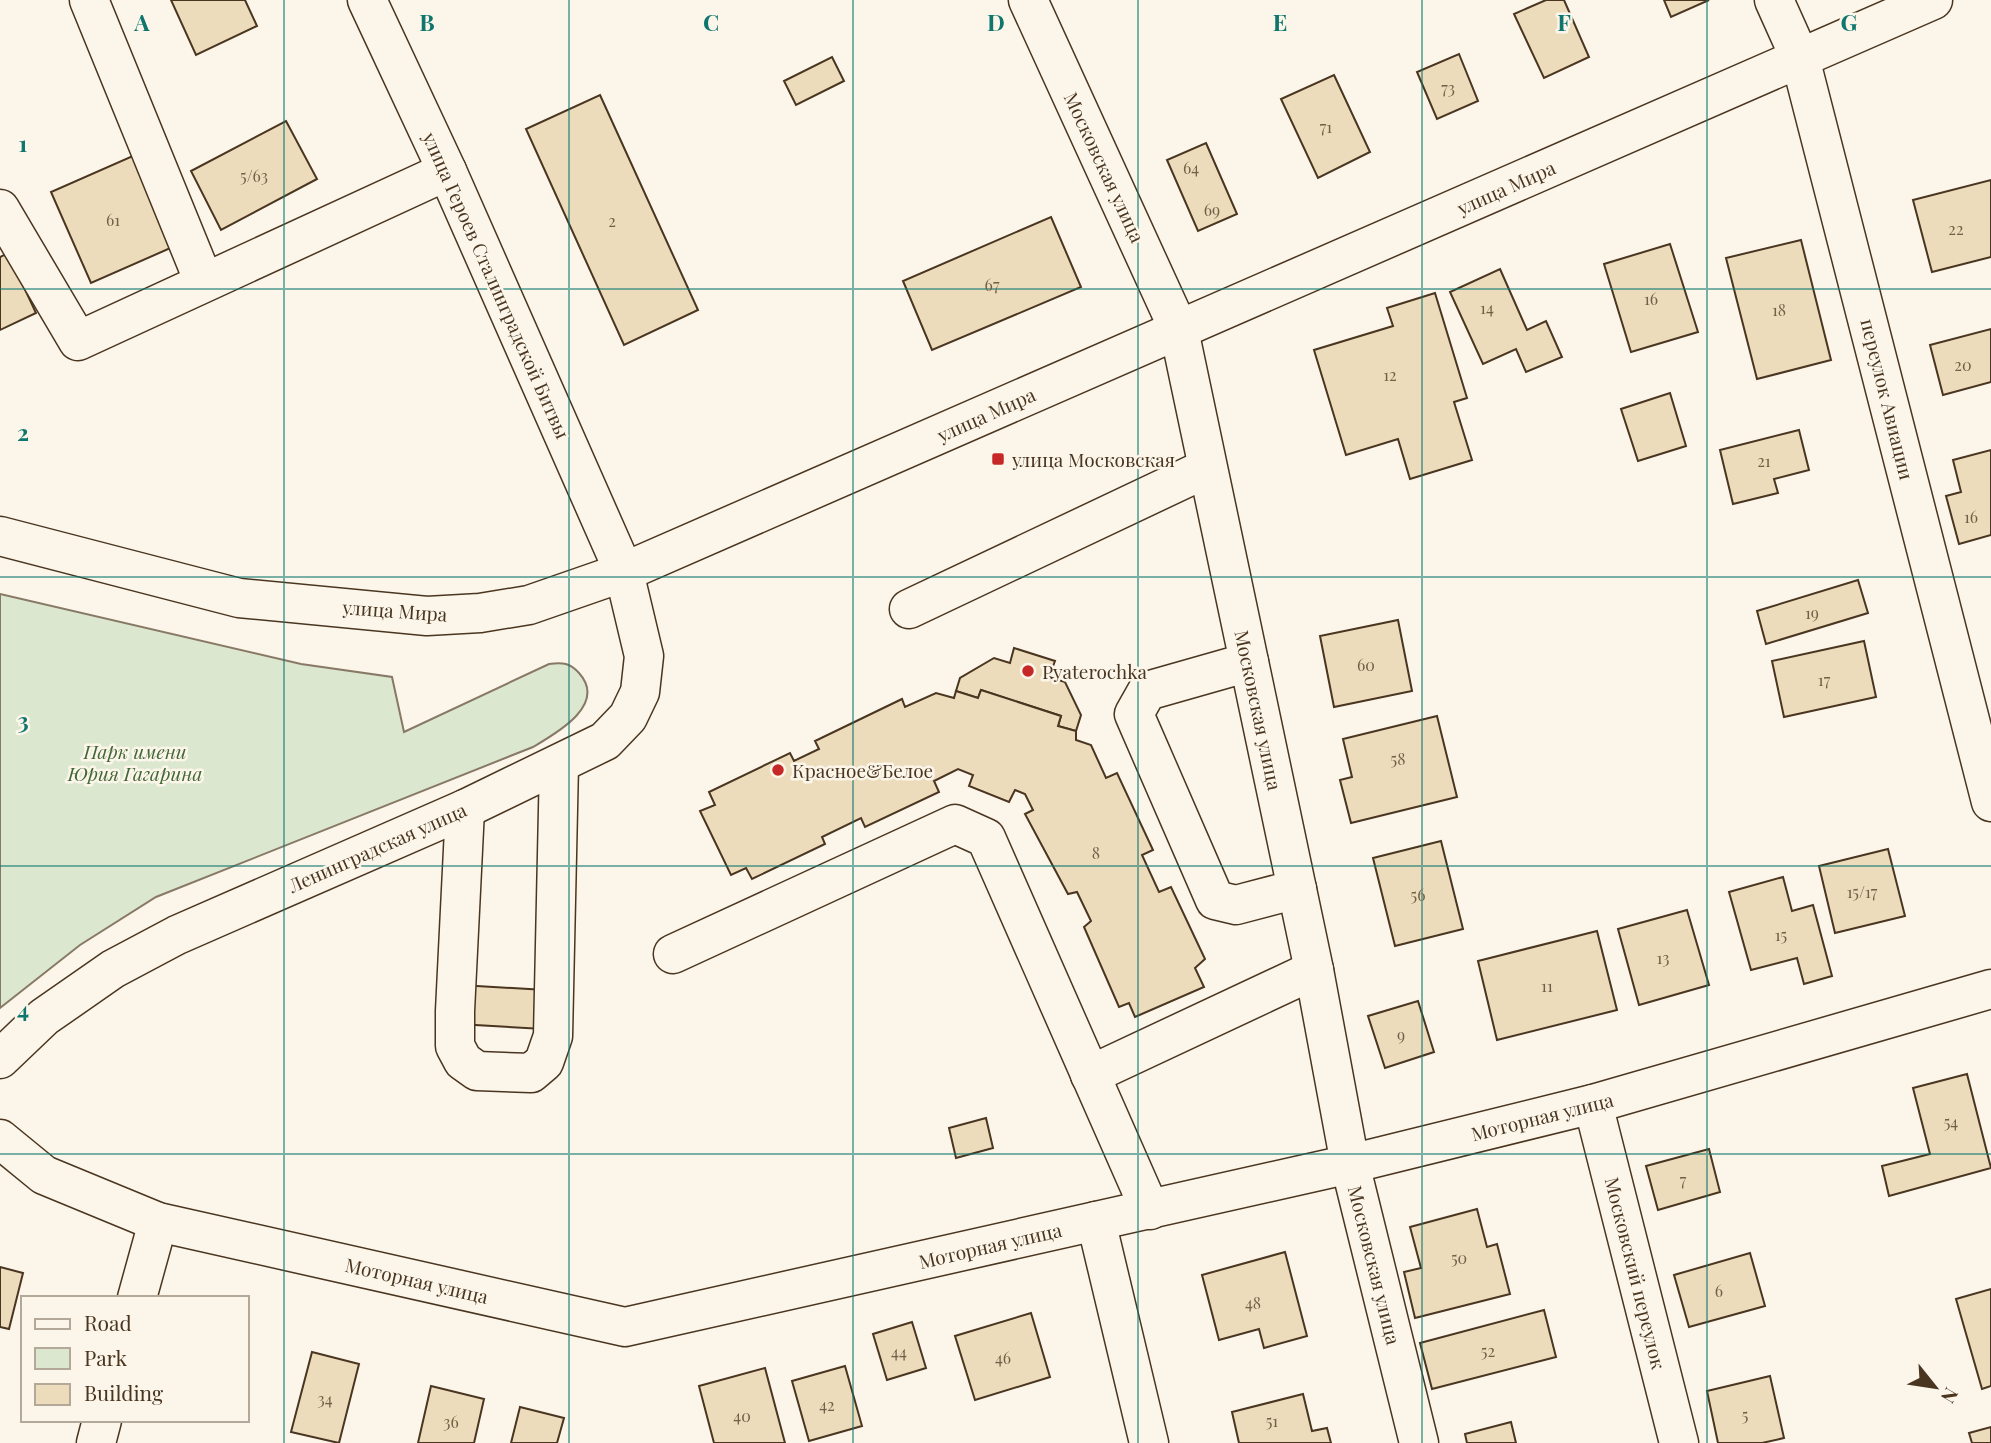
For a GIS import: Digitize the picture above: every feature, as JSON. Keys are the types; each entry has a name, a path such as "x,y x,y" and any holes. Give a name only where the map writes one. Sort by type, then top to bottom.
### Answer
{"street":[{"path":"89,0 204,282"},
{"name":"улица Героев Сталинградской Битвы","path":"367,0 447,171 624,572"},
{"name":"Московская улица","path":"1028,0 1179,330 1314,970 1350,1164 1419,1443"},
{"name":"переулок Авиации","path":"1774,0 1800,58 1991,802"},
{"name":"улица Мира","path":"0,536 239,598 427,616 480,613 529,605 624,572 1933,0"},
{"path":"3,220 78,341 447,171"},
{"path":"909,609 1208,468"},
{"name":"Ленинградская улица","path":"0,1059 44,1017 113,969 190,929 465,809 605,741 628,717 640,692 644,656 624,572"},
{"path":"1249,662 1147,691 1134,713 1215,901 1236,905 1297,889"},
{"path":"465,809 455,1046 463,1061 477,1071 531,1073 544,1062 553,1035 559,764"},
{"path":"673,954 955,824 986,838 1150,1210"},
{"path":"1090,1075 1314,970"},
{"name":"Моторная улица","path":"0,1139 44,1175 158,1222 625,1327 1350,1164 1593,1104 1991,989"},
{"name":"Московский переулок","path":"1593,1104 1679,1443"},
{"path":"1096,1221 1149,1443"},
{"path":"138,1296 158,1222"},
{"path":"96,1443 101,1422"}],"green space":[{"name":"Парк имени Юрия Гагарина","path":"0,594 301,664 392,677 404,732 549,664 566,664 576,670 586,685 587,696 575,717 533,747 156,897 80,945 0,1008"}],"building":[{"path":"171,0 245,0 257,26 196,55"},
{"path":"1546,0 1564,0 1589,57 1544,78 1514,14"},
{"path":"1664,0 1709,0 1671,17"},
{"path":"1459,54 1478,101 1437,119 1417,72"},
{"path":"832,57 844,81 796,105 784,81"},
{"path":"1334,75 1370,152 1318,178 1281,99"},
{"path":"600,95 698,310 624,345 526,129"},
{"path":"286,121 317,179 221,230 191,171"},
{"path":"1206,143 1237,214 1198,231 1167,160"},
{"path":"135,155 175,246 91,283 51,192"},
{"path":"1991,180 1991,257 1932,272 1913,200"},
{"path":"1051,217 1081,287 932,350 903,281"},
{"path":"1801,240 1831,360 1757,379 1726,258"},
{"path":"1670,244 1698,332 1631,352 1604,264"},
{"path":"8,253 36,313 0,330 0,257"},
{"path":"1500,269 1527,330 1546,321 1562,357 1526,372 1516,349 1483,364 1450,292"},
{"path":"1435,293 1467,398 1454,402 1472,460 1410,479 1398,439 1346,455 1314,350 1393,326 1387,308"},
{"path":"1991,329 1991,382 1943,395 1930,345"},
{"path":"1670,393 1686,446 1638,461 1621,409"},
{"path":"1799,430 1809,470 1774,479 1778,493 1733,504 1720,450"},
{"path":"1991,450 1991,535 1959,544 1946,496 1961,492 1953,460"},
{"path":"1858,580 1868,613 1766,644 1757,611"},
{"path":"1398,620 1412,691 1334,707 1320,636"},
{"path":"1864,641 1876,697 1784,717 1772,661"},
{"path":"1014,648 1055,661 1049,677 1065,682 1081,715 1076,731 1058,726 1061,716 981,690 978,698 956,691 960,678 994,658 1010,663"},
{"path":"981,690 1061,716 1058,726 1076,731 1076,740 1091,745 1106,778 1117,773 1153,850 1142,855 1159,892 1171,887 1205,959 1195,968 1204,987 1135,1017 1129,1003 1119,1007 1084,927 1091,921 1077,892 1068,894 1025,814 1033,810 1025,794 1015,790 1009,802 969,786 973,775 958,769 934,781 939,792 865,827 861,818 822,837 825,844 752,879 746,868 731,875 700,811 715,805 709,792 790,753 794,761 819,749 815,741 902,699 905,707 936,693 954,698 956,691 978,698"},
{"path":"1437,716 1457,797 1351,823 1340,780 1352,777 1343,739"},
{"path":"1441,841 1463,929 1395,946 1373,858"},
{"path":"1888,849 1905,916 1835,933 1819,866"},
{"path":"1783,877 1792,911 1813,905 1832,976 1804,984 1797,958 1751,970 1729,892"},
{"path":"1687,910 1709,985 1639,1005 1618,929"},
{"path":"1597,931 1617,1010 1497,1040 1478,961"},
{"path":"460,985 545,990 543,1029 458,1024"},
{"path":"1418,1001 1434,1052 1385,1068 1368,1016"},
{"path":"1967,1074 1991,1168 1889,1196 1882,1166 1930,1154 1913,1088"},
{"path":"986,1118 993,1148 956,1158 949,1128"},
{"path":"1709,1149 1720,1192 1658,1210 1646,1166"},
{"path":"1477,1209 1487,1247 1497,1244 1510,1294 1415,1318 1404,1272 1421,1268 1410,1227"},
{"path":"1285,1252 1307,1336 1264,1348 1259,1329 1219,1340 1202,1275"},
{"path":"1750,1253 1765,1306 1689,1327 1674,1275"},
{"path":"0,1267 23,1273 9,1329 0,1327"},
{"path":"1991,1289 1991,1386 1982,1389 1956,1299"},
{"path":"1544,1310 1556,1357 1432,1389 1420,1343"},
{"path":"1031,1313 1050,1377 975,1400 955,1336"},
{"path":"912,1322 926,1368 887,1380 873,1334"},
{"path":"312,1352 359,1364 339,1443 291,1432"},
{"path":"845,1366 862,1426 809,1441 792,1381"},
{"path":"765,1368 785,1443 714,1443 699,1386"},
{"path":"1770,1376 1784,1438 1762,1443 1718,1443 1707,1391"},
{"path":"431,1386 484,1399 474,1443 418,1443"},
{"path":"1303,1394 1312,1431 1327,1428 1331,1443 1239,1443 1232,1412"},
{"path":"520,1407 564,1418 557,1443 511,1443"},
{"path":"1511,1422 1516,1443 1467,1443 1465,1434"},
{"path":"1991,1427 1991,1443 1972,1443 1969,1433"}],"place":[{"name":"улица Московская","path":"998,459"},
{"name":"Pyaterochka","path":"1028,671"},
{"name":"Красное&Белое","path":"778,770"}]}
